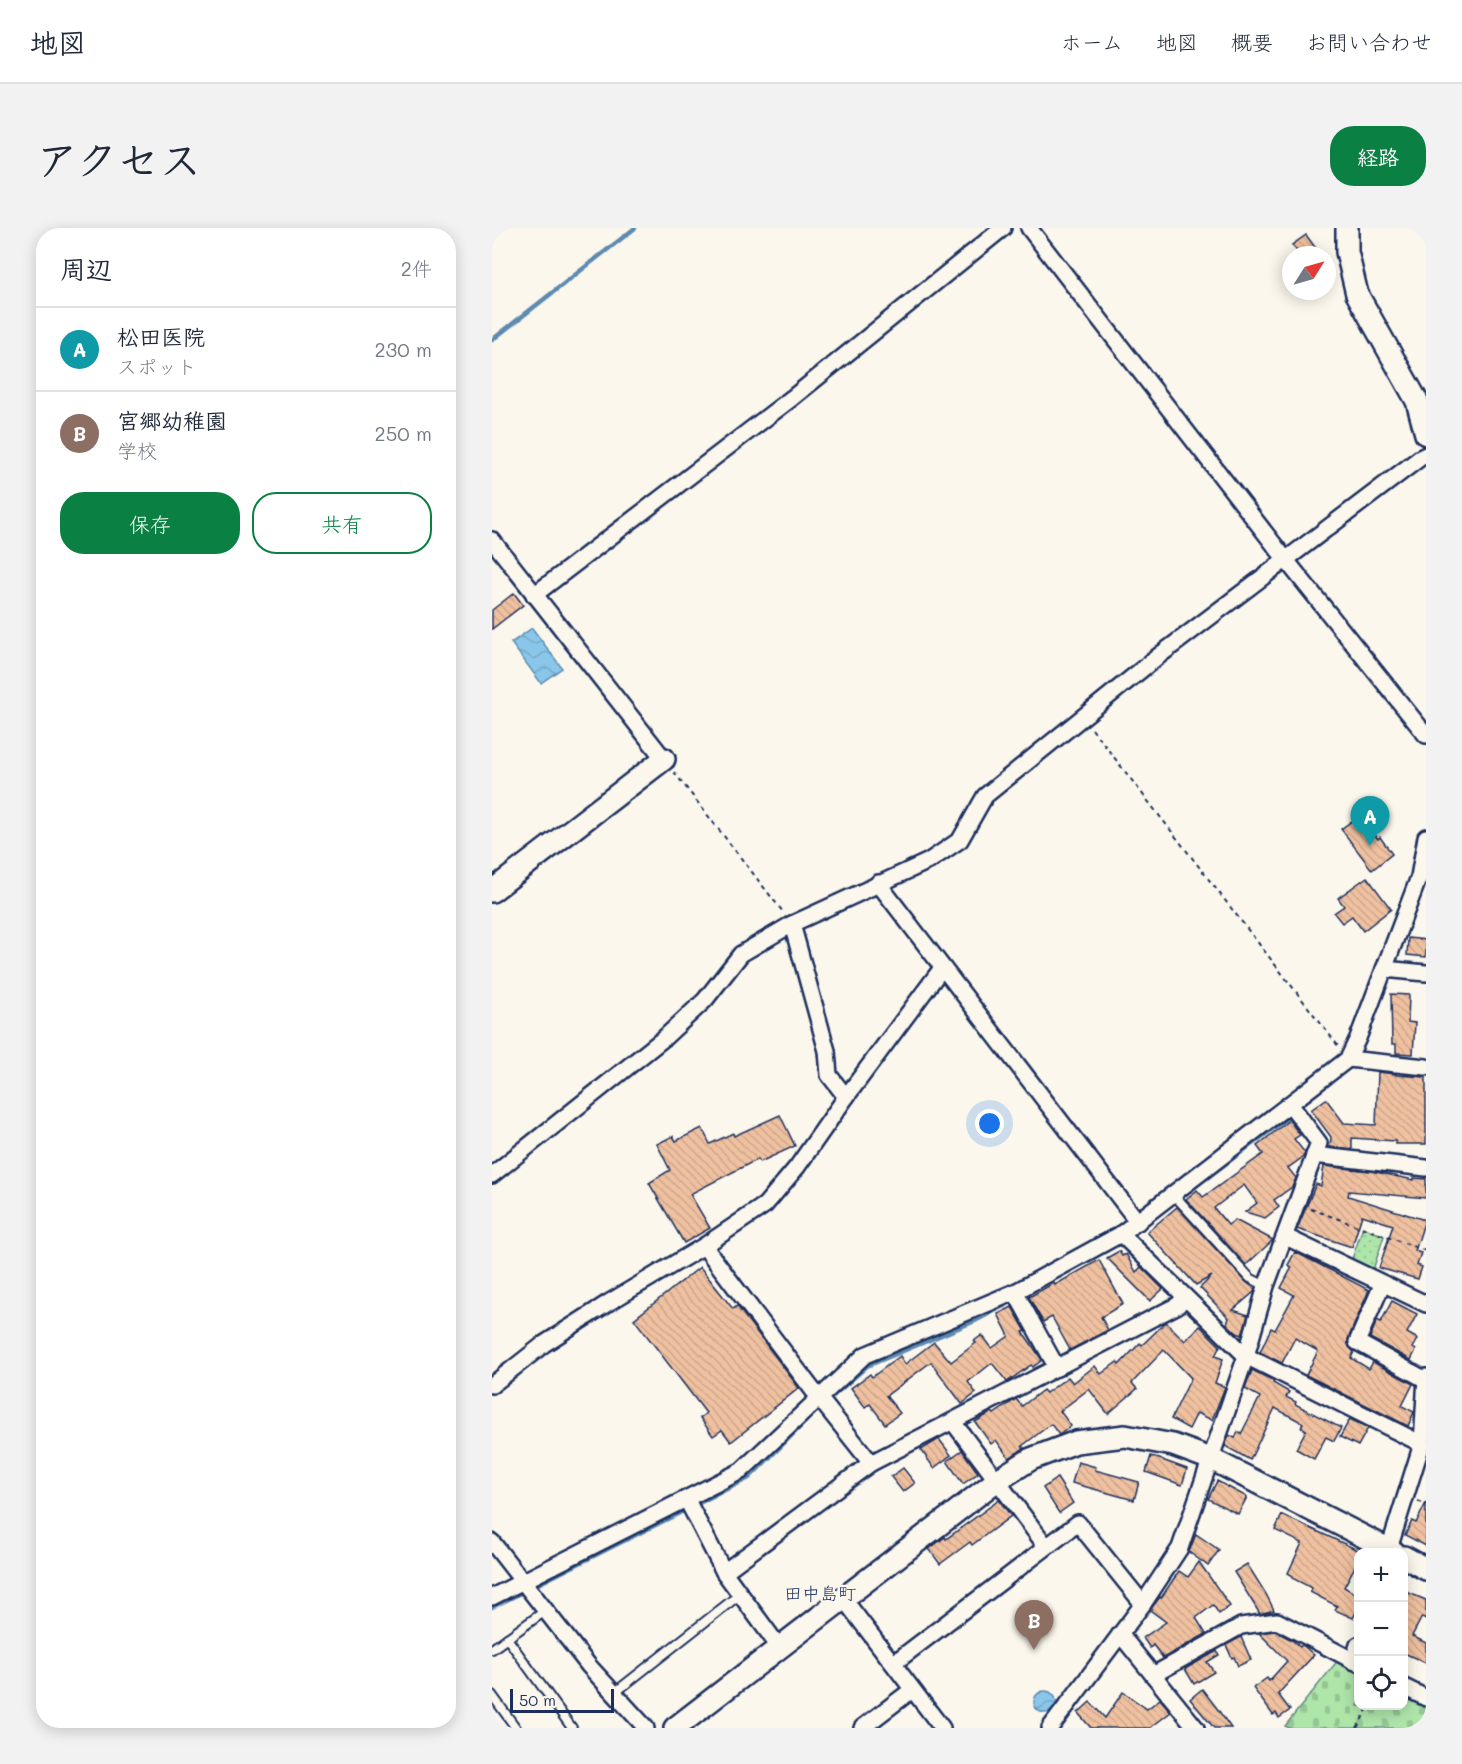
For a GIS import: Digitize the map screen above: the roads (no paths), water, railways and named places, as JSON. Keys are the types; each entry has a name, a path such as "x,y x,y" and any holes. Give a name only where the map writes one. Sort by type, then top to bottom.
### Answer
{"street":[{"path":"534,595 792,398 1003,228"},
{"path":"1029,228 1286,560 1426,735"},
{"path":"1347,228 1347,252 1357,294 1418,401 1426,434"},
{"path":"492,1175 663,1039 705,1000 741,954 792,924 929,861 960,840 985,796 1082,717 1426,455"},
{"path":"492,540 663,759 492,891"},
{"path":"492,1597 741,1472 865,1355 1015,1292 1121,1234 1348,1059 1419,877 1426,837"},
{"path":"878,883 1138,1222"},
{"path":"792,924 827,1051 829,1075 846,1097"},
{"path":"492,1385 544,1344 704,1246 765,1205 797,1167 942,968"},
{"path":"1384,969 1426,973"},
{"path":"1348,1059 1426,1067"},
{"path":"1050,1728 1143,1604 1180,1548 1246,1356 1266,1286 1286,1237 1318,1143 1290,1104"},
{"path":"1314,1155 1426,1168"},
{"path":"1121,1234 1246,1356 1422,1444"},
{"path":"1286,1237 1382,1285 1426,1304"},
{"path":"704,1246 872,1463"},
{"path":"1382,1285 1357,1342 1426,1378 1422,1444 1395,1548"},
{"path":"1015,1292 1057,1368"},
{"path":"724,1572 872,1463 1178,1305 1185,1297"},
{"path":"954,1422 1046,1546"},
{"path":"675,1728 996,1481 1031,1459 1076,1442 1125,1436 1173,1445 1211,1459 1384,1548"},
{"path":"687,1500 724,1572 779,1647"},
{"path":"894,1663 1078,1523 1143,1604"},
{"path":"492,1542 545,1611 614,1694 646,1728"},
{"path":"1408,1560 1426,1569"},
{"path":"843,1599 942,1728"},
{"path":"1153,1675 1241,1626 1277,1621 1354,1661"},
{"path":"1120,1634 1196,1728"},
{"path":"1408,1689 1426,1698"},
{"path":"862,1728 912,1690"}],"lane":[{"path":"1174,1195 1250,1278 1266,1286"},
{"path":"614,1694 739,1595"},
{"path":"492,1649 545,1611"},
{"path":"507,1638 568,1727"},
{"path":"492,1695 516,1728"}],"water":[{"path":"532,628 562,668 541,683 511,643"},
{"path":"1045,1691 1053,1694 1056,1702 1053,1710 1045,1713 1037,1710 1034,1702 1037,1694"}],"waterway":[{"path":"492,340 635,228"},
{"path":"1140,1228 1287,1118"},
{"path":"1084,1263 1102,1252"},
{"path":"826,1402 867,1366 975,1321 1009,1303"},
{"path":"532,1587 749,1478 807,1420"},
{"path":"492,1607 525,1591"}],"place":[{"name":"松田医院","path":"1370,846"},
{"name":"宮郷幼稚園","path":"1034,1650"}],"district":[{"name":"田中島町","path":"820,1594"}]}
